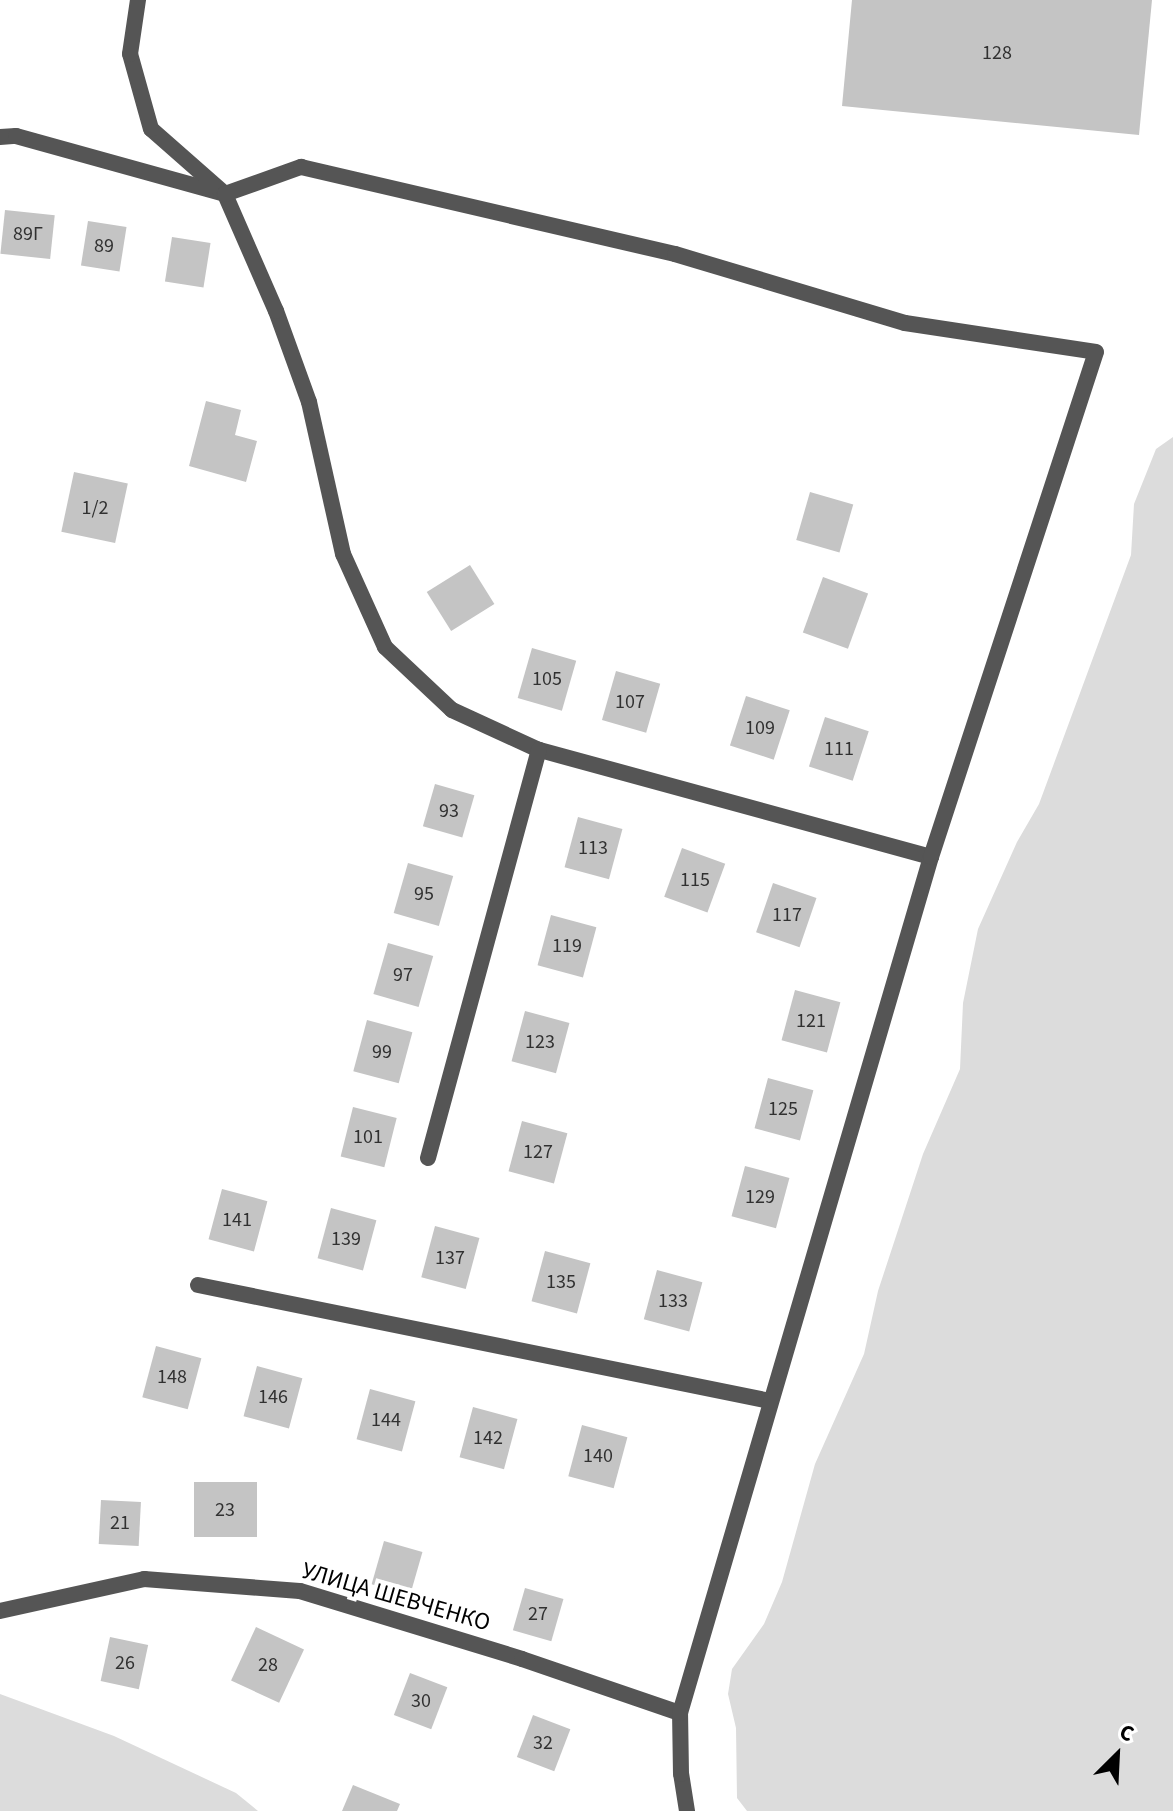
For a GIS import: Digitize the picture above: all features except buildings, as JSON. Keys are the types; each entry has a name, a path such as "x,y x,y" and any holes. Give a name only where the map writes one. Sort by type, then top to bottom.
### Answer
{"street":[{"path":"138,0 130,54 151,129 225,194 276,311 309,402 343,554 385,647 452,710 539,750 931,857"},
{"path":"0,137 16,136 225,194 301,167 675,254 905,323 1096,352 931,857 680,1713 681,1774 687,1811"},
{"path":"428,1158 539,750"},
{"path":"198,1285 770,1401"},
{"name":"УЛИЦА ШЕВЧЕНКО","path":"0,1611 144,1579 300,1591 680,1713"}],"shaded area":[{"path":"1173,437 1173,1811 747,1811 737,1798 736,1728 728,1694 732,1669 764,1624 782,1582 815,1464 864,1354 878,1291 923,1154 960,1069 963,1003 978,929 1017,842 1039,804 1131,555 1134,504 1156,449"},
{"path":"0,1694 114,1736 236,1793 258,1811 0,1811"}]}
